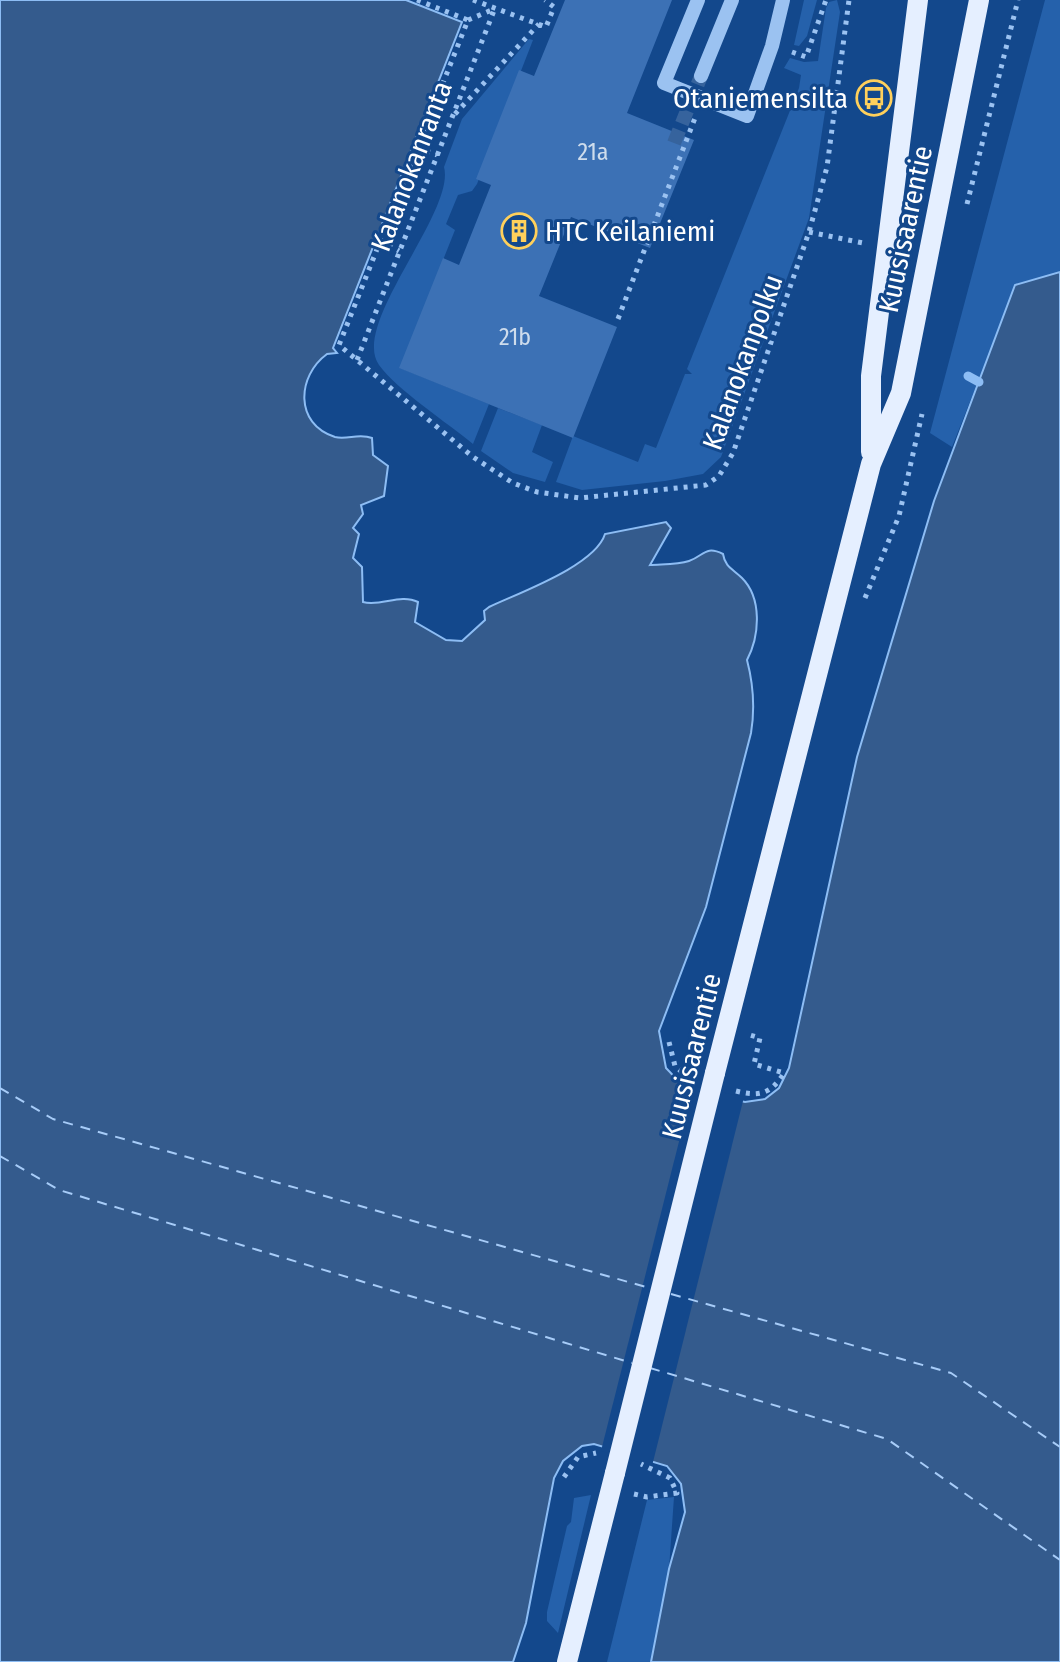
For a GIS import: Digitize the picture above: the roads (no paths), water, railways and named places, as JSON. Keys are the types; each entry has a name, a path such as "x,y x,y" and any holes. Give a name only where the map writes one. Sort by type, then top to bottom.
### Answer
{"main road":[{"name":"Kuusisaarentie","path":"871,464 871,376 918,0"},
{"name":"Kuusisaarentie","path":"567,1662 871,464 901,393 979,0"}],"lane":[{"path":"698,0 664,83 747,116 772,46 783,0"},
{"path":"701,76 732,0"}],"waterway":[{"path":"968,376 979,382"}],"tunnel":[{"path":"674,143 701,76"}],"place":[{"name":"Otaniemensilta","path":"874,98"},
{"name":"HTC Keilaniemi","path":"519,231"}]}
